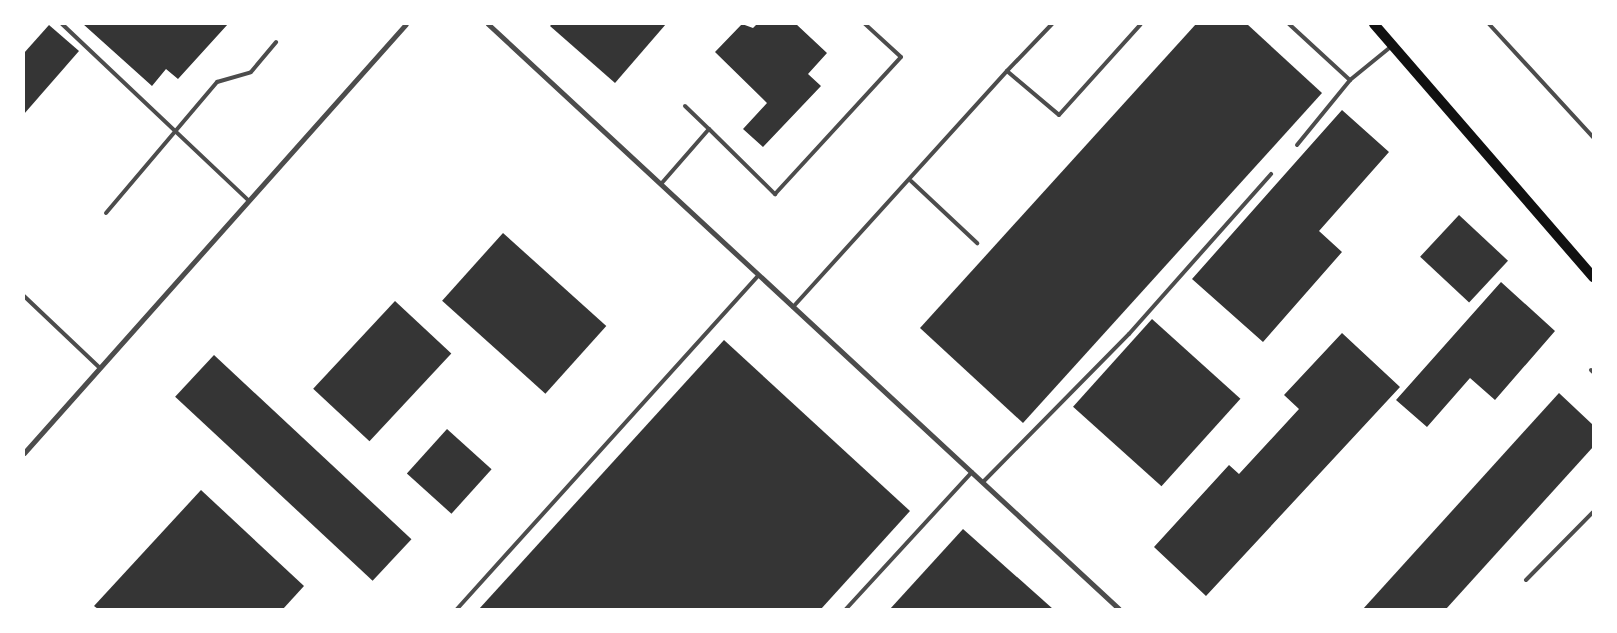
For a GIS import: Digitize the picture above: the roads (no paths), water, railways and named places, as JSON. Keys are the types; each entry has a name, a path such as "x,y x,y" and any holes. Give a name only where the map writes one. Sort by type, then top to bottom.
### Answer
{"main road":[{"path":"1374,24 1593,277"}],"street":[{"path":"24,454 406,24"},
{"path":"488,24 1120,609"}],"lane":[{"path":"62,24 249,201"},
{"path":"685,106 775,194 901,57 865,24"},
{"path":"793,307 911,181 1007,71 1052,24"},
{"path":"1007,71 1059,115 1141,24"},
{"path":"1289,24 1350,80"},
{"path":"1488,24 1593,136"},
{"path":"106,214 217,82 251,72 276,42"},
{"path":"1297,145 1350,80 1393,45"},
{"path":"661,184 710,129"},
{"path":"983,482 1129,334 1270,174"},
{"path":"911,181 977,243"},
{"path":"457,609 759,275"},
{"path":"24,296 100,368"},
{"path":"846,609 972,472"},
{"path":"1526,580 1593,512"}]}
